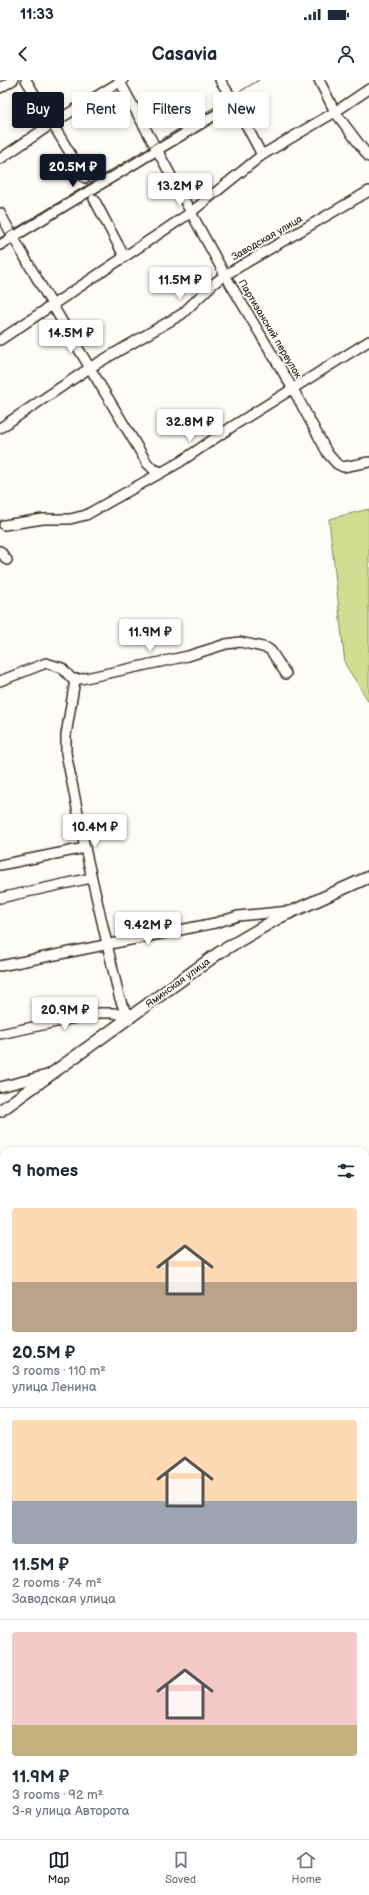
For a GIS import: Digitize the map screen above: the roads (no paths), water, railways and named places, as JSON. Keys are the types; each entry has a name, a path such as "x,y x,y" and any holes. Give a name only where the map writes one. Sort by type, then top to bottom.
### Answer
{"main road":[{"name":"Яминская улица","path":"0,1111 220,952 253,931 369,877"}],"street":[{"path":"0,88 13,80"},
{"path":"26,80 34,92"},
{"path":"64,116 121,80"},
{"name":"Партизанский переулок","path":"121,80 190,213 293,389 328,454 335,462 346,467 369,462"},
{"path":"220,80 228,92"},
{"path":"319,80 335,112 369,157"},
{"path":"0,340 190,213 262,155 335,112 369,89"},
{"path":"0,245 213,116"},
{"path":"0,159 46,128"},
{"path":"56,128 86,178"},
{"path":"248,128 262,155"},
{"name":"Заводская улица","path":"0,428 91,367 182,314 213,284 225,275 369,191"},
{"path":"94,198 124,256"},
{"path":"0,213 52,305 91,367 147,463 153,469 162,472"},
{"path":"1,524 43,519 70,519 81,517 180,462 233,426 369,341"},
{"path":"0,552 7,560"},
{"path":"0,681 46,663 62,668 72,679 75,680 170,660 226,644 240,642 267,648 271,651 286,674"},
{"path":"75,680 65,741 74,796 84,848 120,1001 132,1017"},
{"path":"0,865 84,848"},
{"path":"0,898 92,878"},
{"path":"0,966 215,923 238,916 294,911"},
{"path":"0,1034 99,1013 114,1013 132,1017"},
{"path":"0,1087 53,1074"}],"tram line":[{"path":"0,238 259,80"}]}
